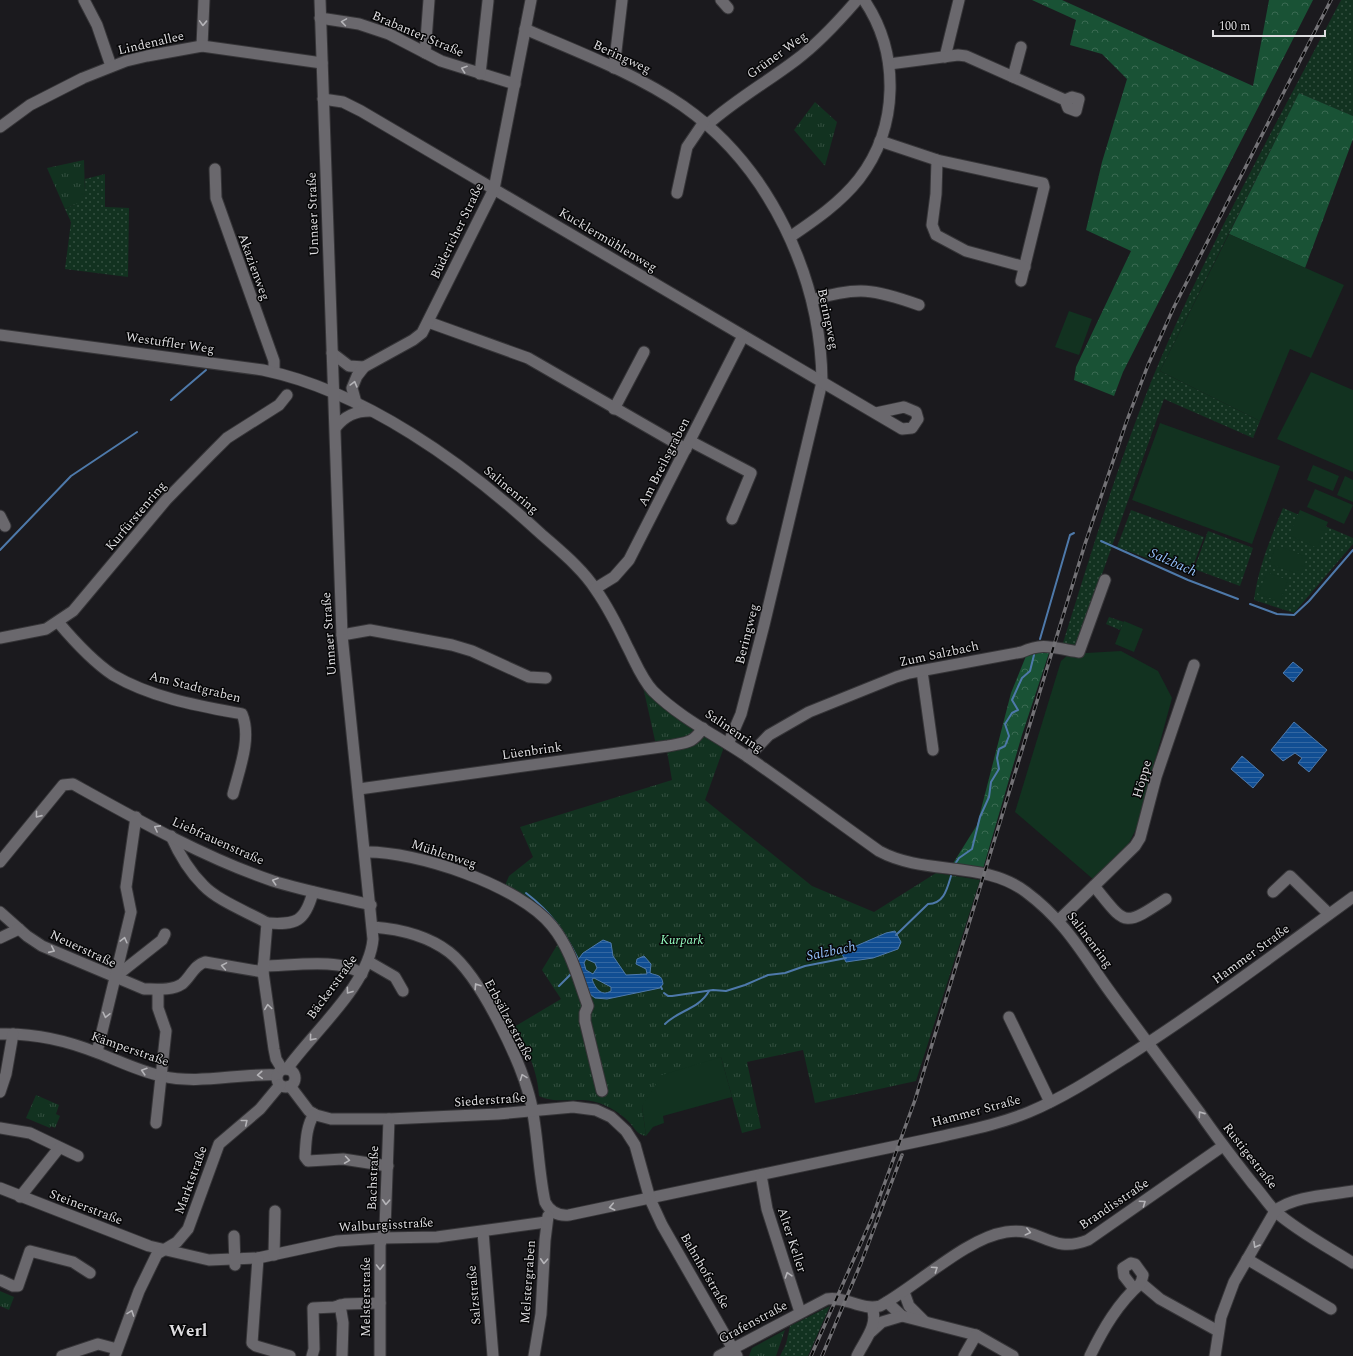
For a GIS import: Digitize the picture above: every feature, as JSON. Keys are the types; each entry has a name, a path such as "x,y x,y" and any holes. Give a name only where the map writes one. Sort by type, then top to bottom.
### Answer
{"street":[{"path":"84,0 97,25 111,66"},
{"path":"202,46 204,0"},
{"name":"Unnaer Straße","path":"320,0 332,353 336,427 342,635 363,839"},
{"path":"425,53 429,0"},
{"name":"Büdericher Straße","path":"356,403 352,388 357,376 364,367 413,340 422,333 494,189 531,0"},
{"path":"614,68 622,0"},
{"name":"Grüner Weg","path":"677,193 688,147 706,124 722,111 778,73 814,45 839,21 857,0"},
{"path":"790,237 819,218 846,193 869,164 880,141 890,99 889,64 886,44 879,26 864,0"},
{"path":"945,57 959,0"},
{"name":"Brabanter Straße","path":"480,74 488,1"},
{"name":"Brabanter Straße","path":"320,18 359,24 389,34 441,61 515,84"},
{"name":"Beringweg","path":"525,29 614,68 655,89 706,124 754,176 773,205 790,237 812,300 822,359 822,382 741,714 728,744"},
{"name":"Lindenallee","path":"0,127 30,105 83,78 111,66 147,56 202,46 322,63"},
{"path":"1013,77 1021,47"},
{"path":"889,64 966,56 1065,100"},
{"name":"Kucklermühlenweg","path":"323,98 343,102 361,110 876,413"},
{"path":"880,141 937,160 1043,183 1044,187 1021,282"},
{"path":"937,160 936,194 932,225 936,235 966,251 1025,267"},
{"name":"Akazienweg","path":"215,169 216,198 274,362 274,372"},
{"path":"812,300 840,291 865,290 890,295 919,305"},
{"path":"428,322 528,358 614,409 688,445 751,473 732,519"},
{"name":"Westuffler Weg","path":"0,335 274,372 334,392"},
{"name":"Am Breilsgraben","path":"596,588 614,577 629,560 743,336"},
{"path":"614,409 644,352"},
{"path":"332,353 349,366 364,367"},
{"name":"Salinenring","path":"334,392 408,433 488,487 571,561 596,588 616,623 640,672 652,690 677,711 748,757 890,858 938,868 975,872 1006,880 1025,891 1059,920 1071,934 1147,1043"},
{"name":"Kurfürstenring","path":"0,638 37,632 46,629 73,611 166,500 211,454 227,438 280,405 287,395"},
{"path":"336,427 346,417 354,412 370,411"},
{"name":"Zum Salzbach","path":"748,757 773,731 809,712 896,677 1022,652 1034,646 1046,646 1079,652 1106,580"},
{"name":"Am Stadtgraben","path":"58,622 78,645 96,661 112,674 132,685 164,697 242,714 247,724 244,749 232,794"},
{"path":"342,635 370,630 452,645 472,651 529,677 546,678"},
{"name":"Höppe","path":"1059,920 1135,846 1140,838 1156,776 1194,665"},
{"path":"922,672 933,750"},
{"name":"Lüenbrink","path":"359,789 691,741 695,739 703,728"},
{"name":"Liebfrauenstraße","path":"0,862 63,785 73,784 171,836 245,870 272,880 313,892 371,905"},
{"path":"115,977 131,912 126,887 136,817"},
{"path":"171,836 181,857 203,886 216,895 267,923 289,924 298,920 306,913 313,892"},
{"name":"Bäckerstraße","path":"283,1077 337,1008 369,962 372,953 371,905 363,839"},
{"name":"Mühlenweg","path":"365,852 389,853 420,860 457,872 512,894 549,923 569,954 588,1006 585,1013 585,1021 602,1091"},
{"path":"1273,892 1290,876 1329,914"},
{"path":"1094,886 1118,916 1129,919 1140,916 1166,899"},
{"name":"Hammer Straße","path":"650,1199 983,1127 1029,1112 1077,1088 1147,1043 1201,1007 1353,897"},
{"name":"Neuerstraße","path":"0,912 19,929 42,946 115,977 97,1052"},
{"path":"267,923 263,969 274,1049 283,1077 304,1105 314,1114 309,1124 305,1157 308,1161 343,1159 388,1166"},
{"name":"Erbsälzerstraße","path":"372,927 390,928 423,938 450,953 460,963 487,1002 504,1033 524,1079 532,1111 545,1202 551,1210"},
{"path":"0,938 19,929"},
{"path":"115,977 162,940 165,934"},
{"path":"115,977 144,989 158,990 182,984 199,965 205,962 263,969 314,964 350,968 362,974"},
{"path":"369,962 395,977 403,991"},
{"path":"156,1123 166,1031 158,1008 158,990"},
{"path":"1009,1017 1050,1102"},
{"name":"Kämperstraße","path":"0,1034 44,1036 97,1052 139,1070 161,1076 193,1080 283,1077"},
{"path":"0,1092 6,1074 13,1034"},
{"name":"Rustigestraße","path":"1147,1043 1159,1056 1223,1146 1275,1211 1353,1263"},
{"name":"Marktstraße","path":"162,1250 177,1242 188,1229 217,1148 221,1141 260,1109 283,1077"},
{"name":"Siederstraße","path":"314,1114 332,1119 389,1119 580,1108 596,1110 611,1117 626,1131 635,1144 650,1199"},
{"name":"Bachstraße","path":"382,1238 385,1228 389,1119"},
{"path":"0,1128 30,1133 78,1156"},
{"name":"Brandisstraße","path":"872,1308 887,1302 904,1292 973,1245 1003,1232 1018,1230 1028,1231 1051,1242 1065,1246 1088,1240 1223,1146"},
{"path":"20,1197 59,1148"},
{"name":"Alter Keller","path":"761,1175 767,1209 800,1312"},
{"name":"Steinerstraße","path":"0,1188 20,1197 162,1250"},
{"path":"1215,1356 1218,1332 1231,1288 1275,1211 1282,1205 1294,1201 1353,1191"},
{"path":"551,1210 562,1216 650,1199"},
{"name":"Bahnhofstraße","path":"650,1199 662,1225 735,1353"},
{"name":"Melstergraben","path":"534,1356 541,1314 546,1222 551,1210"},
{"path":"274,1254 275,1211"},
{"name":"Walburgisstraße","path":"162,1250 208,1260 235,1263 337,1241 437,1237 483,1232 546,1222"},
{"name":"Salzstraße","path":"483,1232 493,1356"},
{"path":"234,1236 235,1263"},
{"name":"Melsterstraße","path":"380,1356 380,1245 382,1238"},
{"path":"62,1356 88,1353 98,1344 116,1353 139,1292 157,1254 162,1250"},
{"path":"0,1280 13,1286 18,1286 30,1252 73,1262 90,1273"},
{"path":"258,1258 252,1343 256,1346 290,1356"},
{"path":"1248,1259 1331,1309"},
{"path":"1090,1356 1104,1326 1137,1286 1218,1332"},
{"path":"904,1292 909,1306 924,1321"},
{"name":"Grafenstraße","path":"720,1356 735,1353 800,1312 817,1303 831,1298 872,1308"},
{"path":"312,1356 314,1349 312,1308 380,1299"},
{"path":"887,1302 902,1316 976,1335 1013,1356"},
{"path":"340,1305 343,1323 342,1356"},
{"path":"866,1337 868,1315 872,1308"},
{"path":"856,1356 866,1337 882,1322 902,1316"},
{"path":"964,1356 976,1335"}],"green space":[{"path":"1032,0 1062,0 1253,86 1269,0 1313,0 1123,372 1114,396 1074,380 1076,367 1131,251 1086,230 1102,162 1127,79 1102,54 1070,45 1076,20"},
{"path":"1341,0 1353,0 1353,116 1299,93 1160,371 1260,421 1253,438 1164,399 1077,645 1070,647 1062,646 1125,450 1171,335 1232,208"},
{"path":"1299,93 1353,116 1353,139 1305,268 1229,234"},
{"path":"815,102 837,122 825,166 794,130"},
{"path":"84,160 85,193 82,201 65,209 47,168"},
{"path":"105,174 105,207 129,208 128,277 65,269 71,222 65,209 80,201 84,195 85,179"},
{"path":"1229,234 1344,285 1311,358 1290,349 1260,421 1160,371"},
{"path":"1069,311 1092,319 1079,355 1055,347"},
{"path":"1311,372 1353,390 1353,472 1277,439"},
{"path":"1160,423 1280,466 1252,544 1132,500"},
{"path":"1313,465 1339,476 1333,491 1307,480"},
{"path":"1345,476 1353,480 1353,502 1337,495"},
{"path":"1315,489 1353,505 1344,524 1307,507"},
{"path":"1283,508 1353,538 1353,544 1294,613 1254,600 1262,564"},
{"path":"1131,510 1204,537 1190,574 1117,547"},
{"path":"1300,510 1328,522 1317,548 1289,535"},
{"path":"1208,531 1253,548 1240,586 1194,569"},
{"path":"1276,545 1307,557 1301,575 1269,564"},
{"path":"1267,572 1288,580 1280,602 1258,594"},
{"path":"1109,617 1124,622 1120,630 1106,624"},
{"path":"1124,621 1143,629 1134,652 1115,644"},
{"path":"1050,650 1022,735 983,869 952,865 977,825 1011,693 1026,656 1037,651"},
{"path":"1121,651 1158,671 1172,698 1137,827 1126,849 1094,880 1015,812 1061,661 1069,654"},
{"path":"642,682 695,730 694,735 656,745"},
{"name":"Kurpark","path":"705,735 724,747 705,800 812,886 874,912 936,873 980,880 916,1081 815,1103 803,1050 747,1062 761,1128 742,1133 721,1057 642,1106 646,1136 638,1132 628,1121 611,1108 599,1103 584,1100 554,1100 539,1096 531,1060 514,1027 561,999 542,970 559,942 527,906 501,895 509,876 533,857 520,827 672,780 667,751 695,745 701,737"},
{"path":"721,1057 732,1097 663,1116 664,1123 653,1127 646,1136 642,1106 662,1075"},
{"path":"36,1095 59,1105 56,1114 60,1116 55,1128 51,1126 50,1128 26,1118"},
{"path":"0,1291 14,1297 9,1310 0,1306"},
{"path":"830,1306 808,1356 780,1356 786,1344 790,1326"},
{"path":"785,1330 776,1356 749,1356 752,1348"}],"water":[{"path":"1293,662 1303,670 1293,682 1283,673"},
{"path":"1294,722 1327,750 1309,772 1298,763 1302,758 1295,753 1283,761 1271,750"},
{"path":"1242,756 1264,775 1253,788 1231,769"},
{"path":"895,931 901,942 898,949 873,958 846,962 842,954 845,949"},
{"path":"603,940 611,943 613,956 626,975 647,974 646,969 636,964 637,959 644,956 651,964 650,973 662,978 663,984 660,988 607,999 595,998 590,994 577,961 583,953","holes":["586,959 595,963 597,968 593,974 586,970 584,963","594,978 611,987 611,991 607,993 599,991 593,982 592,979"]}],"waterway":[{"path":"171,400 206,370"},
{"path":"0,550 71,476 137,432"},
{"name":"Salzbach","path":"1040,639 1070,535 1074,533"},
{"name":"Salzbach","path":"1101,541 1188,580 1238,599"},
{"name":"Salzbach","path":"1250,604 1277,614 1294,615 1309,601 1353,550"},
{"name":"Salzbach","path":"955,864 959,858 972,849 980,817 989,797 991,782 999,769 997,758 999,749 1005,746 1009,736 1005,724 1012,713 1018,710 1012,700 1022,678 1030,671 1034,655"},
{"name":"Salzbach","path":"896,935 928,904 941,899 946,891 951,876"},
{"path":"526,893 550,915 578,959"},
{"name":"Salzbach","path":"664,993 668,996 672,996 713,990 726,991 768,975 785,973 805,966 846,958"},
{"path":"559,986 571,974"},
{"name":"Salzbach","path":"665,1024 676,1015 700,1002 709,991"}],"railway":[{"path":"811,1356 872,1218 915,1100 1085,544 1126,423 1148,365 1174,307 1331,0"},
{"path":"822,1356 861,1263 902,1155"}],"district":[{"name":"Werl","path":"188,1331"}]}
